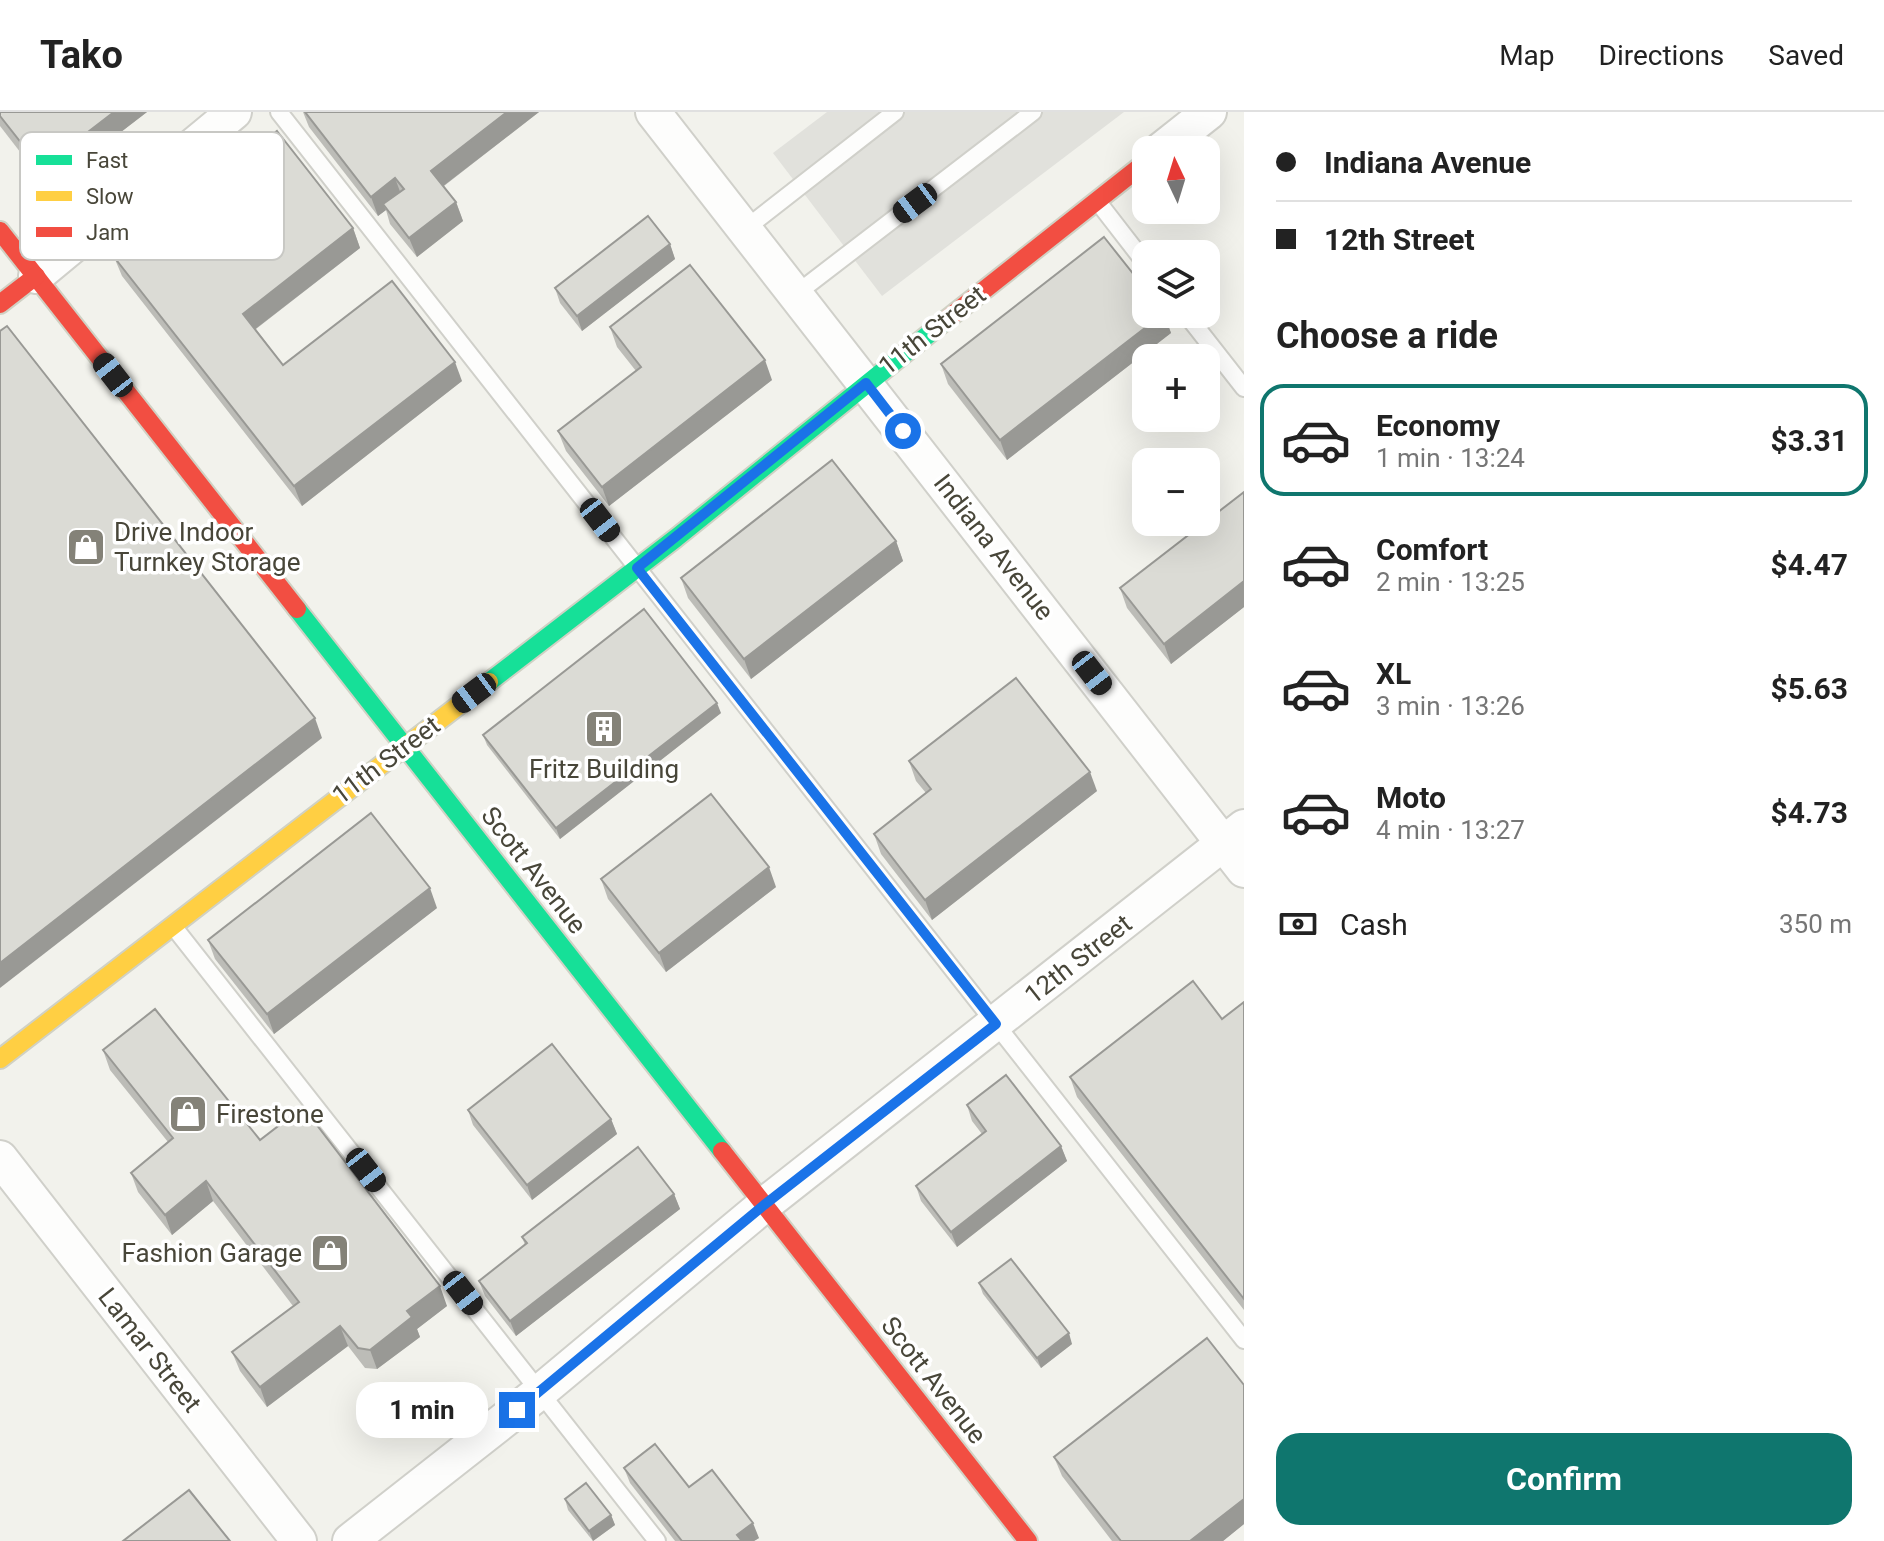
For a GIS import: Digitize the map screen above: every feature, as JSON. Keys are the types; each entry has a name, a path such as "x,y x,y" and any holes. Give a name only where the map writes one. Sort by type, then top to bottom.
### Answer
{"main road":[{"name":"11th Street","path":"0,1059 637,568 1132,173"},
{"name":"Scott Avenue","path":"0,231 20,256"},
{"name":"Scott Avenue","path":"23,260 1028,1541"},
{"path":"0,304 36,276"}],"street":[{"path":"210,132 234,112"},
{"name":"Indiana Avenue","path":"653,112 1237,847"},
{"path":"1179,136 1209,112"},
{"path":"36,276 55,260"},
{"name":"12th Street","path":"350,1541 541,1391 764,1205 996,1024 1237,847"},
{"name":"Lamar Street","path":"0,1158 299,1541"}],"lane":[{"path":"279,112 1244,1340"},
{"path":"745,229 895,112"},
{"path":"796,294 1033,112"},
{"path":"1096,201 1132,246"},
{"path":"1197,328 1244,388"},
{"path":"172,925 657,1541"}],"shaded area":[{"path":"827,112 1124,112 882,296 773,153"}],"building":[{"path":"0,112 114,112 88,132 20,132 20,141"},
{"path":"305,112 507,112 431,171 456,202 409,238 383,204 404,189 395,178 371,197"},
{"path":"284,140 353,228 243,314 283,365 392,281 455,362 294,486 116,260 284,260"},
{"path":"648,216 670,244 577,316 555,288"},
{"path":"1104,237 1132,272 1132,328 1145,328 1000,440 941,364"},
{"path":"690,265 765,360 602,487 558,431 641,367 610,327"},
{"name":"Drive Indoor Turnkey Storage","path":"7,326 315,718 0,963 0,331"},
{"path":"832,460 896,541 744,659 681,578"},
{"path":"1244,492 1244,581 1164,644 1120,588 1187,536 1220,536 1220,511"},
{"name":"Fritz Building","path":"644,609 717,703 556,828 483,735"},
{"path":"1016,678 1090,772 925,900 874,834 931,789 909,761"},
{"path":"711,794 769,867 659,953 601,879"},
{"path":"371,813 430,888 267,1014 208,940"},
{"path":"1193,981 1222,1019 1244,1002 1244,1299 1070,1077"},
{"path":"155,1009 260,1140 303,1107 440,1286 407,1311 412,1317 370,1350 358,1348 340,1326 260,1387 232,1352 299,1302 206,1181 165,1215 131,1173 173,1138 103,1050"},
{"path":"552,1044 611,1119 527,1185 468,1110"},
{"path":"1006,1075 1061,1146 951,1232 916,1186 986,1131 967,1105"},
{"path":"638,1147 674,1194 510,1321 479,1281 527,1243 522,1237"},
{"path":"1011,1259 1069,1333 1037,1358 979,1283"},
{"path":"1207,1338 1244,1385 1244,1499 1190,1541 1121,1541 1054,1457"},
{"path":"655,1444 689,1487 712,1470 753,1523 737,1535 742,1541 682,1541 624,1468"},
{"path":"586,1483 611,1515 589,1531 565,1499"},
{"path":"189,1490 230,1541 123,1541"}],"traffic: fast":[{"path":"489,682 676,538 945,321"},
{"path":"297,609 722,1151"}],"traffic: slow":[{"path":"0,1059 489,682"}],"traffic: jam":[{"path":"945,321 1132,173"},
{"path":"0,231 20,256"},
{"path":"23,260 297,609"},
{"path":"0,304 36,276"},
{"path":"722,1151 1028,1541"}],"place":[{"name":"Drive Indoor Turnkey Storage","path":"86,547"},
{"name":"Fritz Building","path":"604,729"},
{"name":"Firestone","path":"188,1114"},
{"name":"Fashion Garage","path":"330,1253"}],"route":[{"path":"517,1410 764,1205 996,1024 637,568 866,383 903,431"}]}
